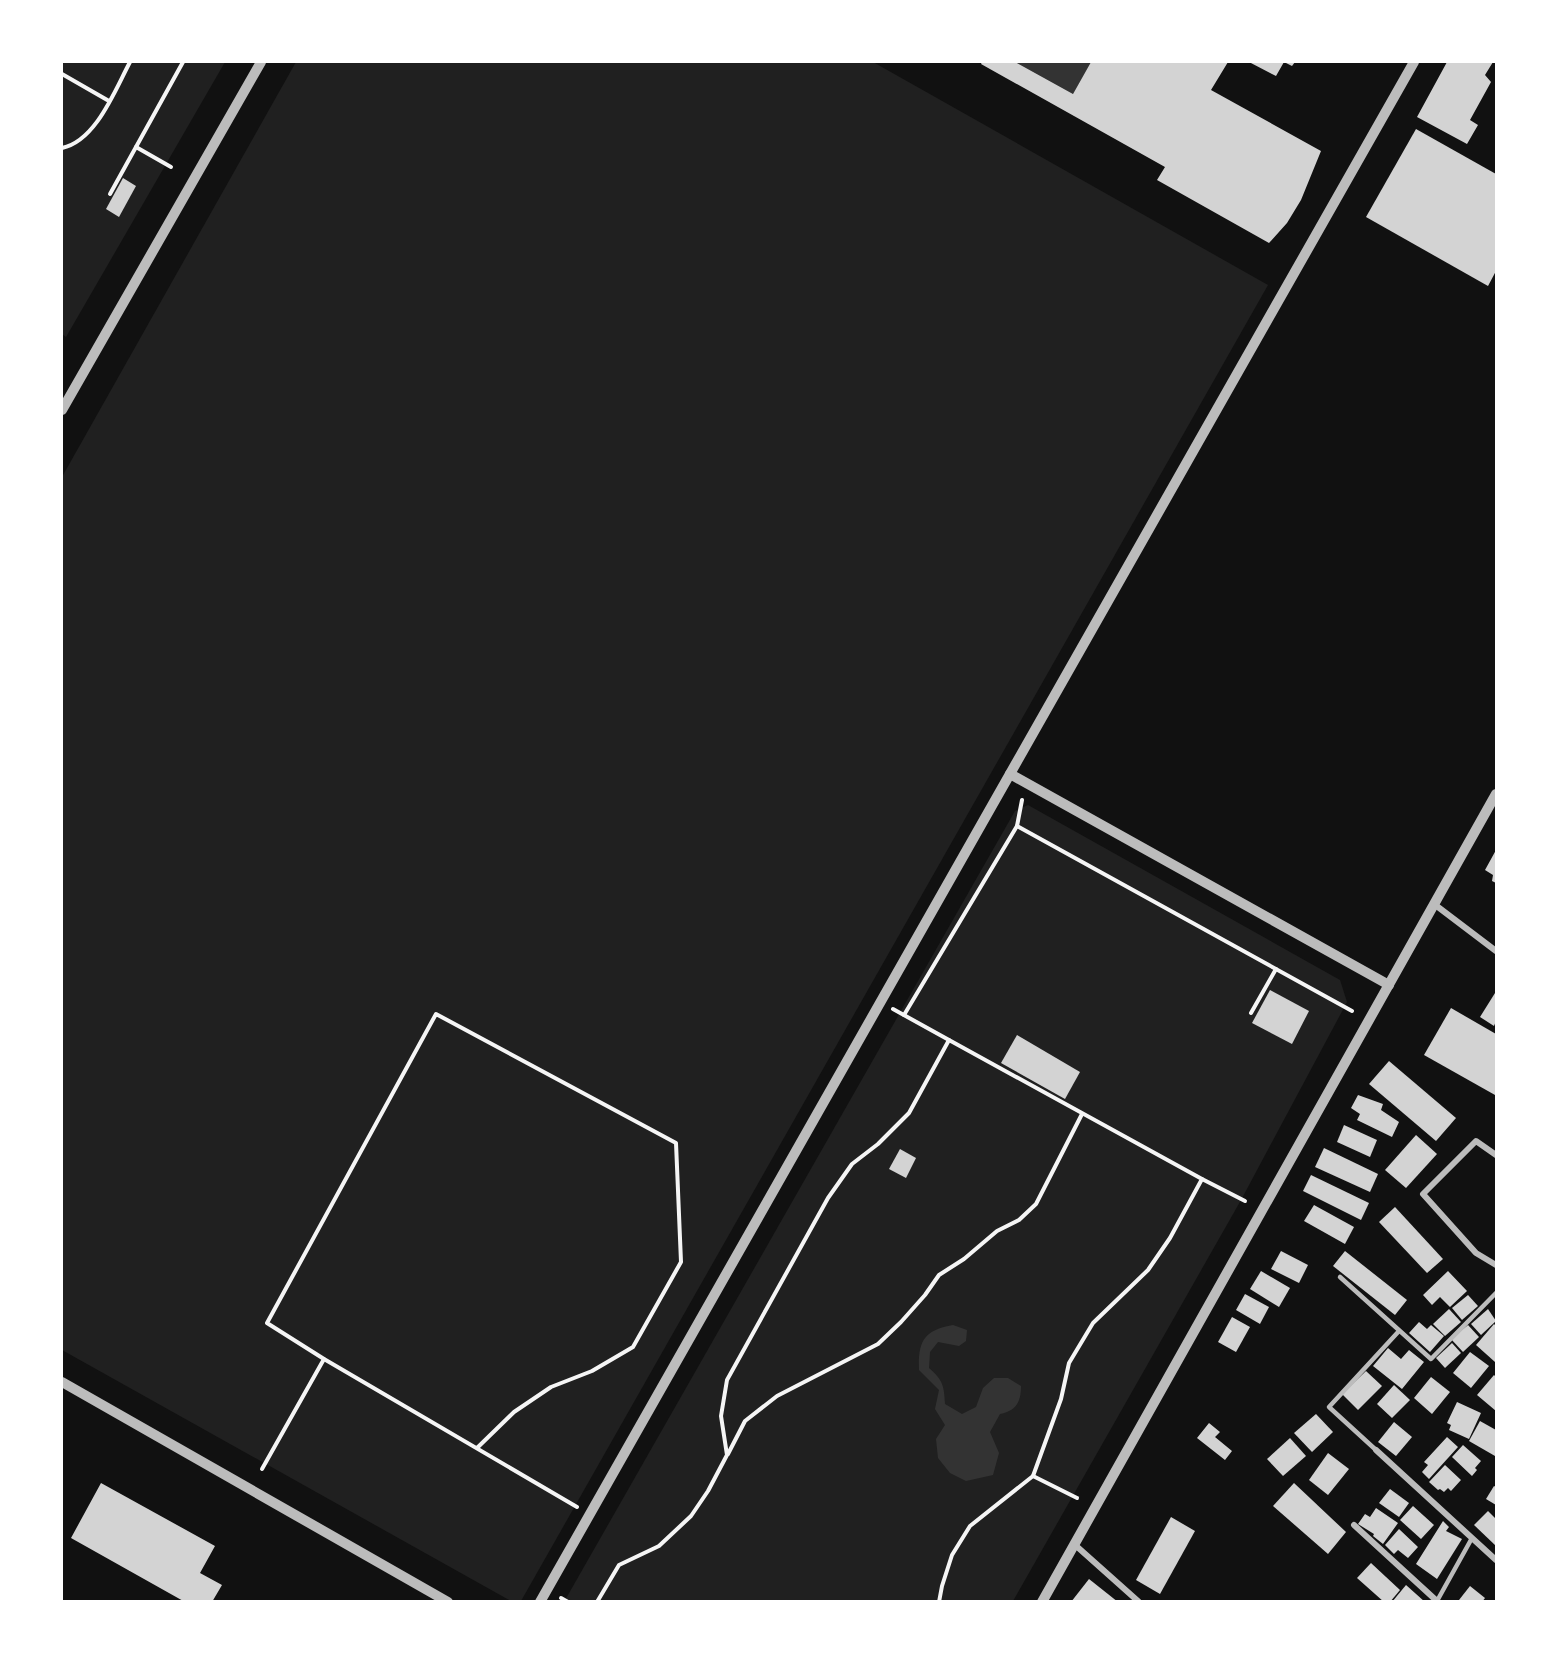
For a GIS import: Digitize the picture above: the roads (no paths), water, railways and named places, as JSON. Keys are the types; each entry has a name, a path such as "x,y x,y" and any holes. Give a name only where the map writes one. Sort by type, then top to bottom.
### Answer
{"street":[{"path":"62,410 261,62"},
{"path":"540,1602 1414,62"},
{"path":"1010,774 1389,985"},
{"path":"1042,1602 1497,794"},
{"path":"1434,904 1497,951"},
{"path":"1497,1155 1476,1142 1423,1194 1476,1253 1497,1265"},
{"path":"62,1382 448,1602"},
{"path":"1376,1450 1497,1560"},
{"path":"1354,1525 1438,1601"},
{"path":"1074,1544 1139,1602"}],"lane":[{"path":"1340,1277 1431,1359 1497,1293"},
{"path":"1376,1450 1329,1407 1399,1330"},
{"path":"1438,1601 1472,1538"}]}
